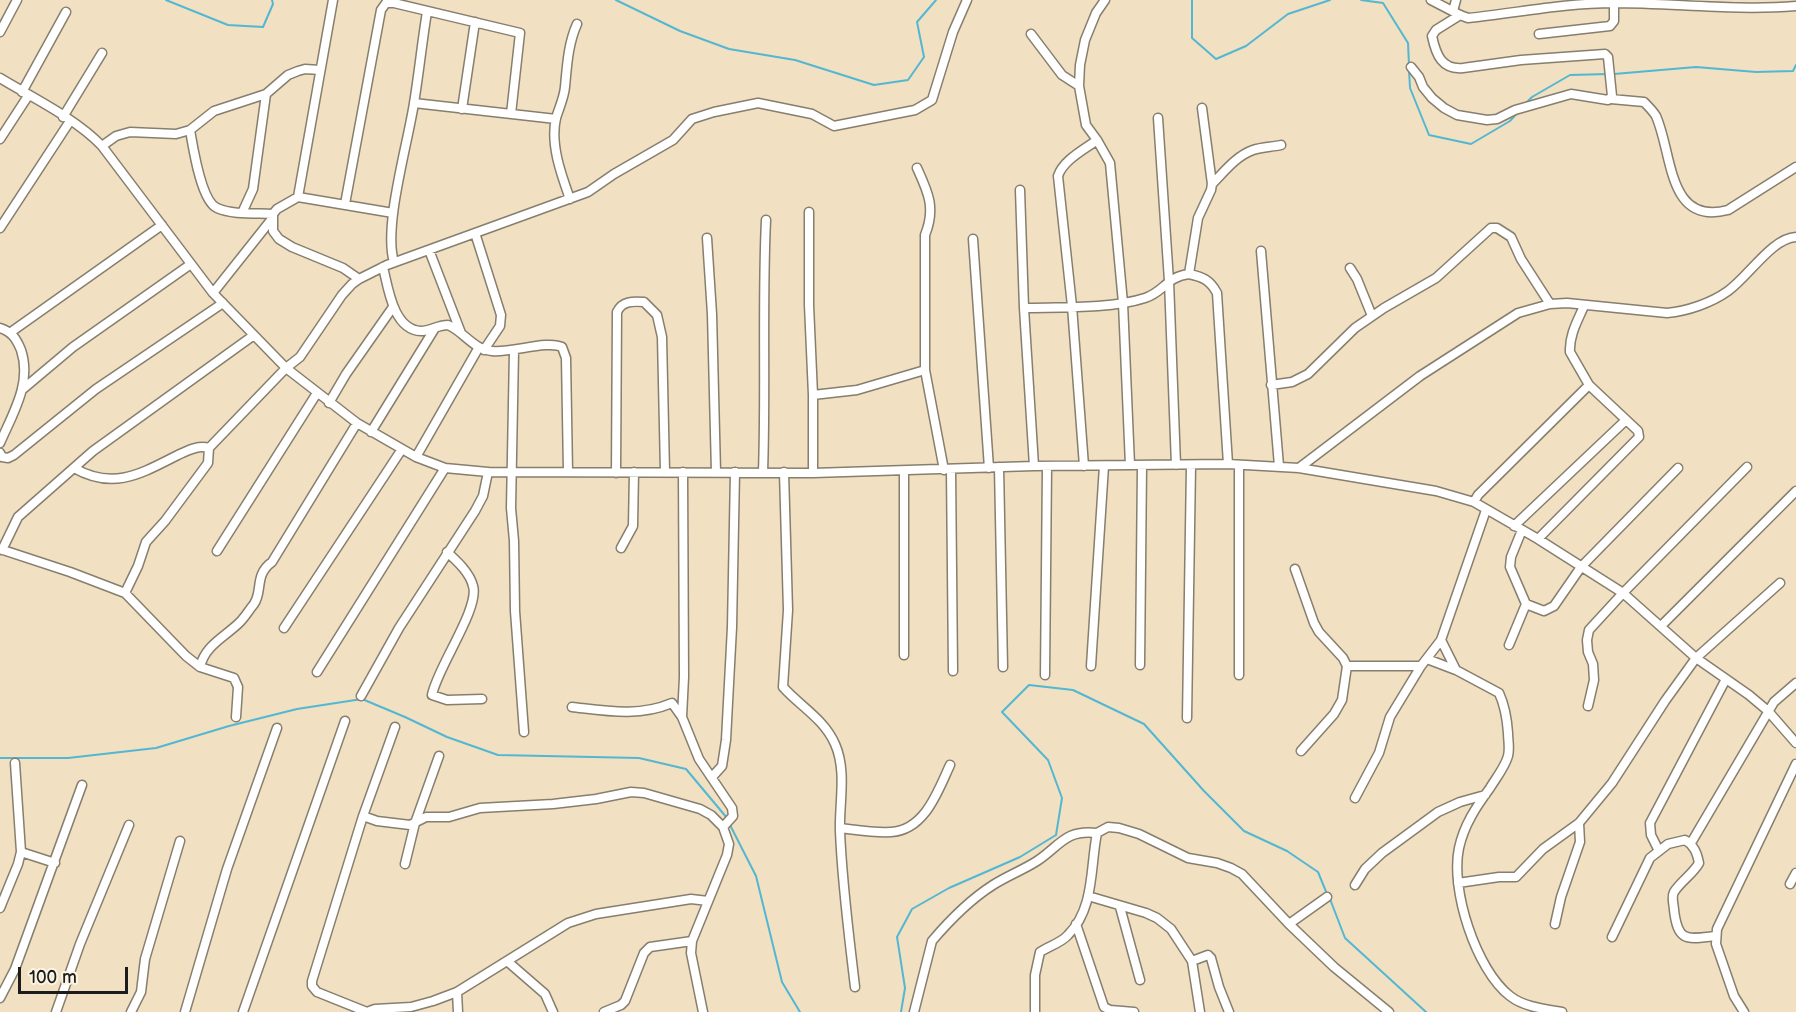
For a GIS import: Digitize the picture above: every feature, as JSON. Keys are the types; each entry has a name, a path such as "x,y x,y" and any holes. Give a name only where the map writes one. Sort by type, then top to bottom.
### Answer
{"street":[{"path":"0,32 17,0"},
{"path":"298,197 333,0"},
{"path":"125,593 146,542 165,521 208,463 209,448 286,368 300,357 342,295 359,279 394,262 588,192 673,140 692,119 714,112 758,103 812,114 834,126 915,110 932,100 953,32 967,0"},
{"path":"1105,0 1096,13 1084,40 1079,86 1086,125 1110,163 1123,303 1130,465"},
{"path":"1431,0 1468,18 1557,5 1614,3 1722,8 1796,6"},
{"path":"1456,0 1456,13 1432,36 1441,62 1455,69 1554,57 1602,54 1608,57 1611,97"},
{"path":"345,204 383,6 386,3 520,33 511,114"},
{"path":"1539,34 1610,26 1614,21 1614,3"},
{"path":"0,139 66,12"},
{"path":"394,262 391,253 393,213 414,103 427,12"},
{"path":"462,109 475,22"},
{"path":"570,199 561,174 555,142 556,119 564,91 571,37 577,24"},
{"path":"1031,34 1062,75 1079,86"},
{"path":"0,228 66,119 102,53"},
{"path":"1411,67 1423,87 1444,108 1457,115 1487,120 1497,119 1515,110 1571,94 1608,100 1611,97 1644,102 1656,115 1678,191 1686,204 1699,211 1717,213 1728,210 1796,167"},
{"path":"102,146 116,136 130,132 176,134 190,130 214,111 266,94 288,75 305,69 320,70"},
{"path":"0,78 66,119 93,137 102,146 213,292 286,368 329,403 371,432 416,457 445,468 488,472 813,472 1228,464 1299,468 1436,491 1474,502 1623,593 1696,658 1749,694 1768,711 1796,743"},
{"path":"242,213 253,189 266,94"},
{"path":"414,103 556,119"},
{"path":"1189,274 1198,218 1212,184 1202,108"},
{"path":"1158,118 1176,465"},
{"path":"190,130 204,188 210,203 218,208 272,217"},
{"path":"1084,466 1072,306 1058,176 1060,169 1066,163 1097,140"},
{"path":"1212,184 1246,153 1281,145"},
{"path":"917,168 927,192 931,218 925,235 925,370 947,470 953,670"},
{"path":"1020,190 1024,308 1034,466"},
{"path":"213,292 277,209 298,197 393,213"},
{"path":"809,212 813,472"},
{"path":"272,217 273,231 279,239 292,247 343,267 359,279"},
{"path":"763,472 765,400 763,286 766,220"},
{"path":"11,332 162,225"},
{"path":"1271,384 1292,382 1308,374 1334,347 1372,316 1436,278 1491,228 1511,237 1521,259 1550,304"},
{"path":"416,457 482,348 500,326 501,315 476,233"},
{"path":"1299,468 1420,376 1518,313 1550,304 1667,313 1682,312 1728,291 1757,264 1773,245 1789,237 1796,237"},
{"path":"707,238 712,314 716,472"},
{"path":"973,239 988,468"},
{"path":"429,250 461,334"},
{"path":"1261,251 1279,466"},
{"path":"23,389 73,347 191,264"},
{"path":"383,267 393,307 411,329 418,331 447,325 482,348 494,352 552,345 562,347 568,472"},
{"path":"1350,268 1372,316"},
{"path":"1024,308 1123,303 1154,295 1168,280 1179,275 1189,274 1204,278 1211,283 1217,293 1228,464"},
{"path":"616,473 616,312 624,304 637,301 644,302 657,315 662,337 665,472"},
{"path":"0,453 2,457 8,458 14,455 96,389 223,303"},
{"path":"1538,539 1639,437 1638,431 1589,385 1570,351 1573,332 1584,306"},
{"path":"329,403 346,374 393,307"},
{"path":"0,328 11,332 18,341 26,372 23,389 0,443"},
{"path":"371,432 435,328"},
{"path":"236,717 237,682 234,678 200,667 186,656 125,593 70,572 1,550 18,516 100,445 254,335"},
{"path":"514,351 511,507 514,541 514,611 524,732"},
{"path":"813,395 857,390 925,370"},
{"path":"1474,502 1478,495 1589,385"},
{"path":"218,551 317,393"},
{"path":"1509,645 1526,604 1509,561 1518,528 1626,420"},
{"path":"200,667 212,645 240,622 256,600 259,580 266,567 272,562 357,423"},
{"path":"74,468 85,475 125,479 137,476 192,449 209,448"},
{"path":"284,628 402,449"},
{"path":"1140,665 1142,465"},
{"path":"1239,465 1239,675"},
{"path":"1045,675 1047,466"},
{"path":"1091,666 1104,466"},
{"path":"1187,718 1191,466"},
{"path":"999,467 1003,667"},
{"path":"1588,706 1594,680 1593,664 1588,652 1589,630 1747,467"},
{"path":"317,672 445,468"},
{"path":"1526,604 1544,610 1554,606 1581,567 1678,468"},
{"path":"904,471 904,655"},
{"path":"361,696 399,628 475,511 483,496 488,472"},
{"path":"621,548 633,526 634,472"},
{"path":"682,717 684,677 683,472"},
{"path":"712,777 722,766 725,758 732,627 735,472"},
{"path":"784,472 788,610 783,687 816,716 828,730 840,761 840,828 844,893 855,987"},
{"path":"1661,626 1796,491"},
{"path":"1355,798 1379,753 1390,717 1424,662 1441,640 1486,510"},
{"path":"447,552 469,577 474,590 468,615 432,695 447,700 482,699"},
{"path":"1295,569 1319,632 1342,657 1347,666 1342,700 1334,714 1301,751"},
{"path":"1458,883 1516,877 1543,849 1579,823 1612,783 1696,658 1780,583"},
{"path":"1441,640 1456,670"},
{"path":"1347,666 1424,662 1456,670 1499,693 1507,719 1508,757 1466,824 1458,851 1458,883 1465,920 1476,949 1490,973 1510,996 1534,1008 1562,1012"},
{"path":"1659,851 1651,835 1650,824 1726,679"},
{"path":"1691,843 1768,711 1774,702 1796,683"},
{"path":"572,707 622,713 651,711 672,703 682,717 699,759 734,812 723,827"},
{"path":"243,1012 345,721"},
{"path":"395,727 363,816 312,986 317,992 367,1012 411,1009 458,992 568,923 596,914 691,899 708,901"},
{"path":"185,1012 227,869 277,728"},
{"path":"405,864 415,823 440,756"},
{"path":"0,908 21,852 15,763"},
{"path":"1744,1012 1734,996 1716,944 1717,929 1796,764"},
{"path":"840,828 892,832 908,827 931,806 950,765"},
{"path":"0,998 15,969 82,785"},
{"path":"363,816 377,821 404,825 415,823 426,817 449,817 480,808 586,801 631,792 644,793 700,809 711,815 723,827 729,844 727,855 692,940 691,953 703,1012"},
{"path":"1355,885 1365,869 1382,853 1438,812 1460,802 1485,795"},
{"path":"1555,924 1561,897 1580,842 1579,823"},
{"path":"56,1012 80,944 129,825"},
{"path":"914,1012 932,942 982,892 1036,862 1061,840 1083,831 1097,833 1108,827 1139,834 1188,858 1217,863 1242,874 1288,924 1334,967 1389,1012"},
{"path":"1035,1012 1035,975 1040,952 1068,936 1082,915 1088,896 1097,833"},
{"path":"1612,937 1646,863 1668,844 1685,840 1691,843 1699,863 1674,892 1676,925 1679,932 1686,937 1716,936"},
{"path":"131,1012 141,992 145,959 180,841"},
{"path":"21,852 54,863"},
{"path":"1790,884 1796,873"},
{"path":"1088,896 1146,913 1164,922 1171,929 1192,961 1200,1012"},
{"path":"1288,924 1327,897"},
{"path":"1120,907 1140,981"},
{"path":"1076,924 1104,1007 1110,1010 1134,1012"},
{"path":"604,1012 625,1001 644,953 650,947 692,940"},
{"path":"1192,961 1201,956 1208,955 1211,958 1229,1012"},
{"path":"507,961 545,994 553,1012"},
{"path":"458,992 458,1012"}],"waterway":[{"path":"166,0 228,25 263,27 273,4 272,0"},
{"path":"616,0 680,31 729,49 795,60 874,85 908,80 924,57 917,22 936,0"},
{"path":"1192,0 1192,38 1216,59 1246,46 1288,14 1330,0"},
{"path":"1361,0 1383,3 1408,43 1409,65"},
{"path":"1614,74 1696,67 1756,72 1793,71 1796,65"},
{"path":"1409,70 1410,88 1429,135 1471,144 1510,121 1518,112"},
{"path":"1526,103 1532,97 1570,75 1608,74"},
{"path":"901,1012 905,988 897,937 912,909 949,888 1020,857 1056,835 1062,798 1048,760 1002,712 1029,685 1073,690 1144,724 1204,791 1244,831 1287,851 1318,872 1327,894"},
{"path":"0,758 68,758 156,748 297,709 362,699 447,737 498,755 639,758 686,769 727,818"},
{"path":"729,823 756,876 782,982 800,1012"},
{"path":"1330,899 1345,938 1426,1012"}]}
